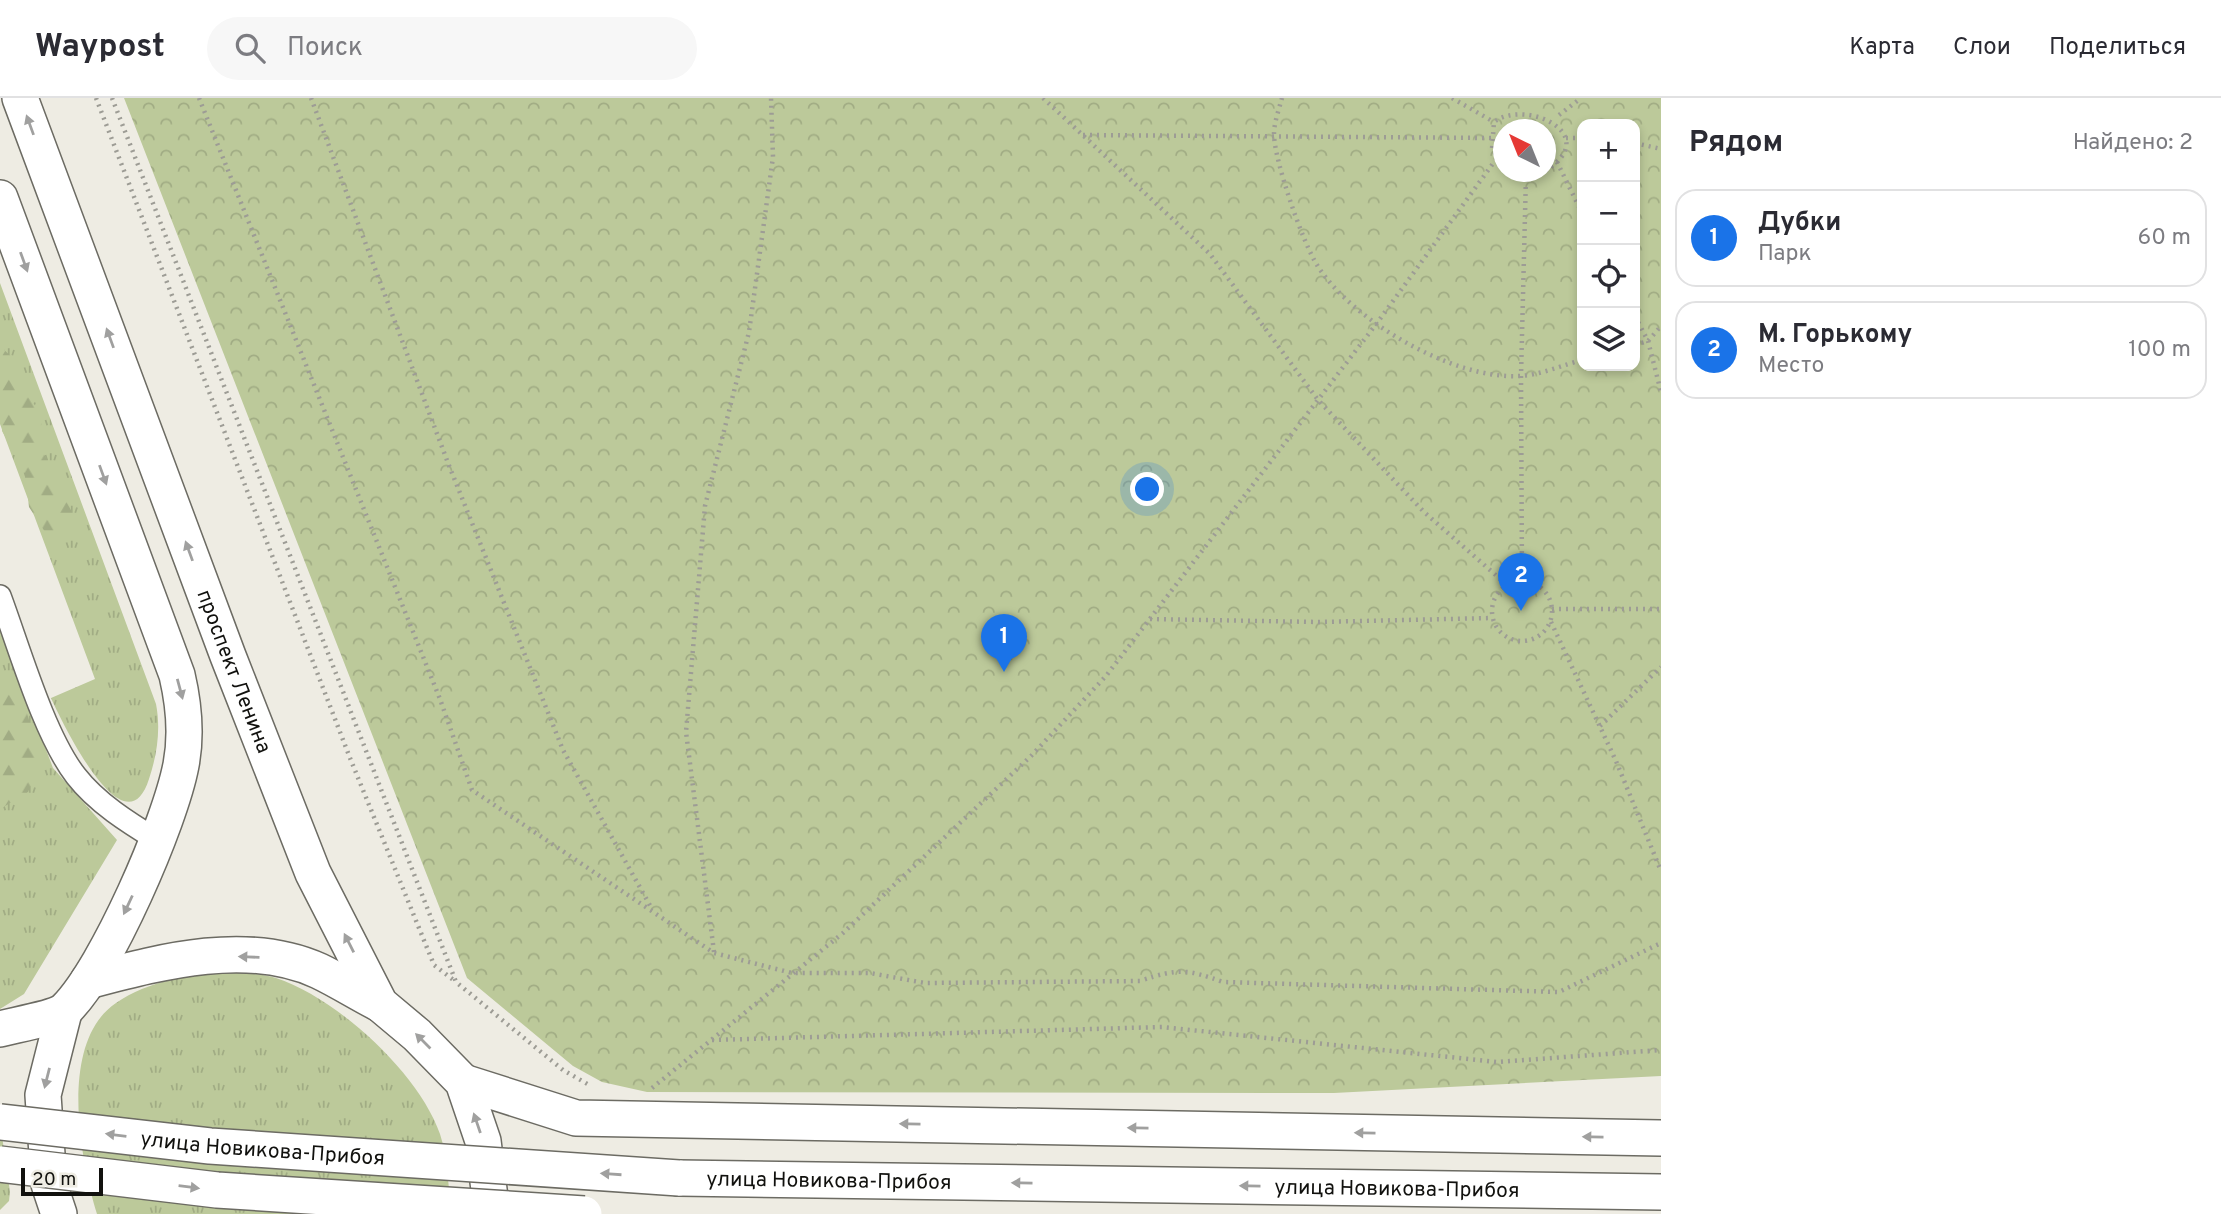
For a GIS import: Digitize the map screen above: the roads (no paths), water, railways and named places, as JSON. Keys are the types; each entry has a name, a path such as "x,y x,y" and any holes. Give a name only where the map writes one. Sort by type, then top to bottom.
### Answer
{"main road":[{"name":"проспект Ленина","path":"20,98 228,656 313,873 380,1004 417,1035 463,1082 484,1141 492,1214"},
{"path":"0,198 183,700 185,735 181,766 157,840 125,911 88,981 64,1012 43,1095 49,1184 59,1214"},
{"path":"88,981 155,963 218,956 270,957 317,970 380,1004"},
{"path":"0,1029 64,1012"},
{"path":"463,1082 576,1118 1661,1138"},
{"name":"улица Новикова-Прибоя","path":"0,1122 210,1146 679,1178 1661,1192"},
{"name":"улица Новикова-Прибоя","path":"0,1164 217,1190 584,1214"}],"street":[{"path":"0,596 54,738 76,776 108,806 157,840"}],"place":[{"name":"М. Горькому","path":"1521,611"},
{"name":"Дубки","path":"1004,672"}]}
